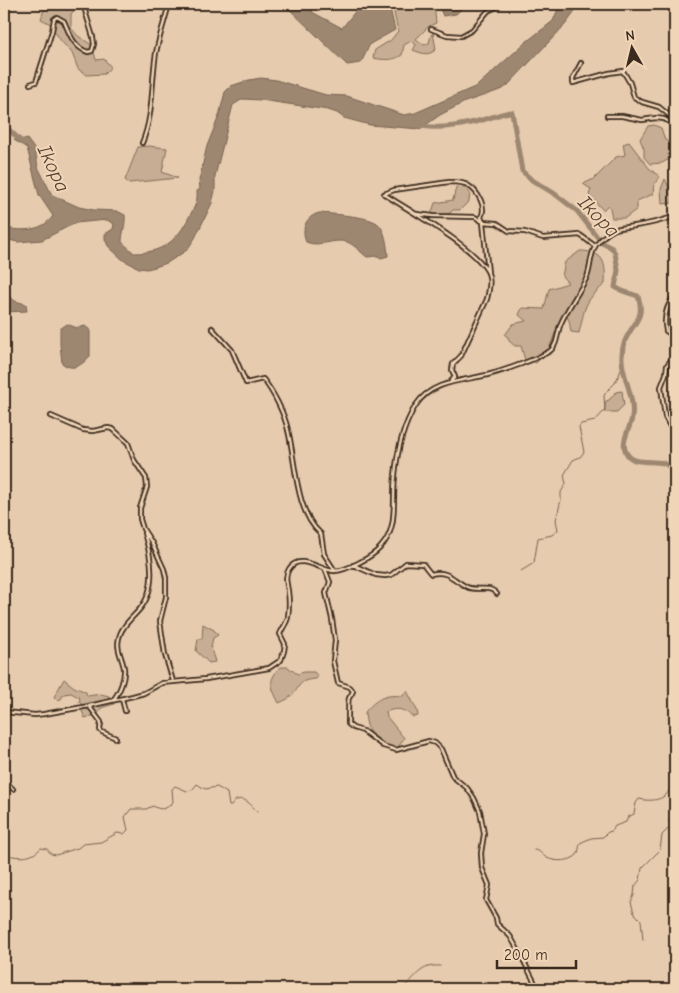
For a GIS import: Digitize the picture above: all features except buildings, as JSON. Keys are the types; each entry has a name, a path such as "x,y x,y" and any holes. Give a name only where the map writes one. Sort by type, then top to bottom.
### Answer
{"street":[{"path":"30,84 36,82 54,19 57,17 64,21 67,31 80,48 88,52 92,51 93,37 83,4"},
{"path":"142,143 146,134 151,107 156,52 169,4"},
{"path":"431,29 447,35 462,36 472,30 488,11 502,4"},
{"path":"581,63 573,78 574,84 623,71 630,83 634,97 642,102 659,107 675,120"},
{"path":"607,116 622,116 642,120 664,119 675,125"},
{"path":"450,382 455,377 452,370 453,364 461,356 489,291 488,273 483,222 481,217 484,212 483,206 468,185 458,182 404,189 384,194 416,213 472,253 488,273"},
{"path":"416,213 434,216 476,217 483,222 491,221 497,223 509,231 525,232 543,238 580,236 595,246"},
{"path":"4,712 35,715 89,706 144,693 162,683 206,679 269,668 281,660 285,644 280,634 288,619 286,576 289,569 293,565 312,563 325,570 335,571 366,560 380,549 390,535 394,508 395,476 405,426 417,403 430,391 450,382 504,370 534,359 554,347 561,323 586,278 595,246 614,229 663,221 675,216"},
{"path":"675,295 665,312 666,331 675,337"},
{"path":"212,328 232,350 246,383 263,379 271,390 288,428 304,506 314,528 321,534 324,554 335,571"},
{"path":"675,355 667,365 661,387 665,417 673,432 675,451"},
{"path":"51,416 83,430 113,429 128,443 134,460 147,482 146,494 140,508 140,519 150,561 150,588 147,600 123,628 119,636 118,646 124,668 120,692 112,701"},
{"path":"143,529 159,557 166,578 166,597 160,621 165,655 173,681"},
{"path":"352,565 376,575 385,576 390,575 406,563 423,564 431,574 439,572 446,574 467,587 491,589 497,594"},
{"path":"325,570 330,582 326,594 335,640 333,661 338,683 350,687 353,691 348,703 348,724 383,746 396,750 429,741 436,743 441,749 453,777 467,788 480,811 484,834 481,853 482,868 489,884 486,900 496,918 497,924 510,936 538,989"},
{"path":"122,699 125,711"},
{"path":"89,706 100,722 102,732 116,738"},
{"path":"4,780 13,789"}],"shaded area":[{"path":"50,4 61,5 65,9 70,4 79,5 71,14 71,28 78,36 92,45 96,60 104,59 111,67 104,74 87,75 78,69 72,53 49,23 41,19 44,9"},
{"path":"284,4 313,4 312,12 342,28 361,4 389,4 395,30 370,44 361,63 347,65"},
{"path":"396,4 434,4 436,23 429,26 416,39 424,45 429,43 433,33 436,49 431,53 425,54 413,50 416,45 411,41 404,45 402,55 399,57 388,59 373,58 375,50 391,40 398,31 394,13"},
{"path":"438,4 467,4 456,14 443,16"},
{"path":"560,4 577,4 574,13 565,25 508,85 503,89 465,102 440,115 420,129 370,125 344,118 328,110 261,100 243,99 233,105 215,176 215,191 212,203 187,250 167,263 147,269 139,268 123,260 108,246 105,239 105,234 113,229 114,224 107,220 75,223 42,240 18,242 4,239 4,228 24,230 37,228 53,216 39,195 27,148 14,140 27,139 35,150 38,167 52,195 79,207 117,211 125,215 122,242 134,253 153,251 174,239 194,208 197,191 200,189 199,180 207,146 219,116 225,92 231,86 261,78 276,80 326,95 347,96 404,115 415,113 477,86 526,42 553,21"},
{"path":"654,125 661,128 665,140 675,146 675,156 662,163 650,164 644,157 644,149 640,139 648,126"},
{"path":"629,142 649,168 660,177 654,185 653,194 637,201 637,209 625,218 612,218 608,205 603,210 589,195 591,189 583,184 594,179 616,157 625,155 623,144"},
{"path":"138,147 167,148 162,172 178,178 129,183 125,180"},
{"path":"665,179 669,187 675,183 675,200 672,203 662,204 661,189"},
{"path":"456,187 466,188 470,193 469,201 460,210 453,210 437,218 431,215 435,203 453,200"},
{"path":"319,213 358,217 377,223 384,234 388,256 381,258 378,256 367,257 353,245 342,241 316,244 306,242 305,224 310,217"},
{"path":"580,251 595,253 599,256 604,265 605,284 592,296 586,306 579,333 571,332 569,320 565,314 560,320 549,349 536,363 525,360 521,346 515,346 505,335 513,324 526,321 519,315 522,308 544,309 549,289 568,283 562,276 565,262"},
{"path":"4,284 8,284 7,294 15,301 26,304 27,311 4,312"},
{"path":"67,324 77,328 85,326 90,330 90,356 81,365 74,367 66,366 62,363 60,329"},
{"path":"622,391 624,405 617,412 604,412 606,401 616,392"},
{"path":"203,624 214,630 218,635 213,638 211,648 215,662 209,663 196,651 198,639 202,639"},
{"path":"281,667 288,667 297,674 314,672 318,676 316,679 302,683 289,698 279,703 272,688 272,680"},
{"path":"64,679 74,687 86,692 87,696 101,694 109,696 114,704 101,708 98,714 85,718 82,711 83,705 79,702 80,698 71,693 64,694 58,700 54,697"},
{"path":"407,691 417,710 418,716 413,717 407,712 400,710 386,712 387,717 404,738 396,751 382,746 373,738 367,726 365,712 373,703 386,696 403,696"}],"waterway":[{"name":"Ikopa","path":"419,125 427,127 454,126 512,112 522,171 577,211 602,243 612,248 615,253 618,270 615,287 638,296 640,304 639,316 625,341 622,351 623,370 632,407 632,417 625,440 625,449 627,454 634,460 659,462 673,469 673,494 675,495"},
{"name":"Ikopa","path":"4,125 22,142"},
{"path":"521,571 534,563 538,538 552,535 558,530 556,520 561,492 566,484 564,475 573,460 580,457 584,452 579,427 581,424 595,421 605,410 604,396 615,383 622,368"},
{"path":"534,850 554,860 562,861 574,857 578,854 580,843 591,838 603,837 612,831 615,826 626,822 628,817 634,814 636,803 639,799 656,800 668,793 672,780 670,763 675,760"},
{"path":"4,855 28,856 41,848 47,849 51,854 56,855 78,848 83,844 101,842 117,833 124,834 128,830 125,817 131,809 146,809 153,806 161,809 166,808 173,802 172,789 175,786 187,791 192,790 197,784 205,789 217,787 227,793 229,806 240,799 248,802 257,811"},
{"path":"643,940 641,920 634,913 631,902 635,886 640,880 642,868 660,850 662,835 670,827 669,819 673,810 675,810"},
{"path":"401,989 427,967 440,966"}]}
